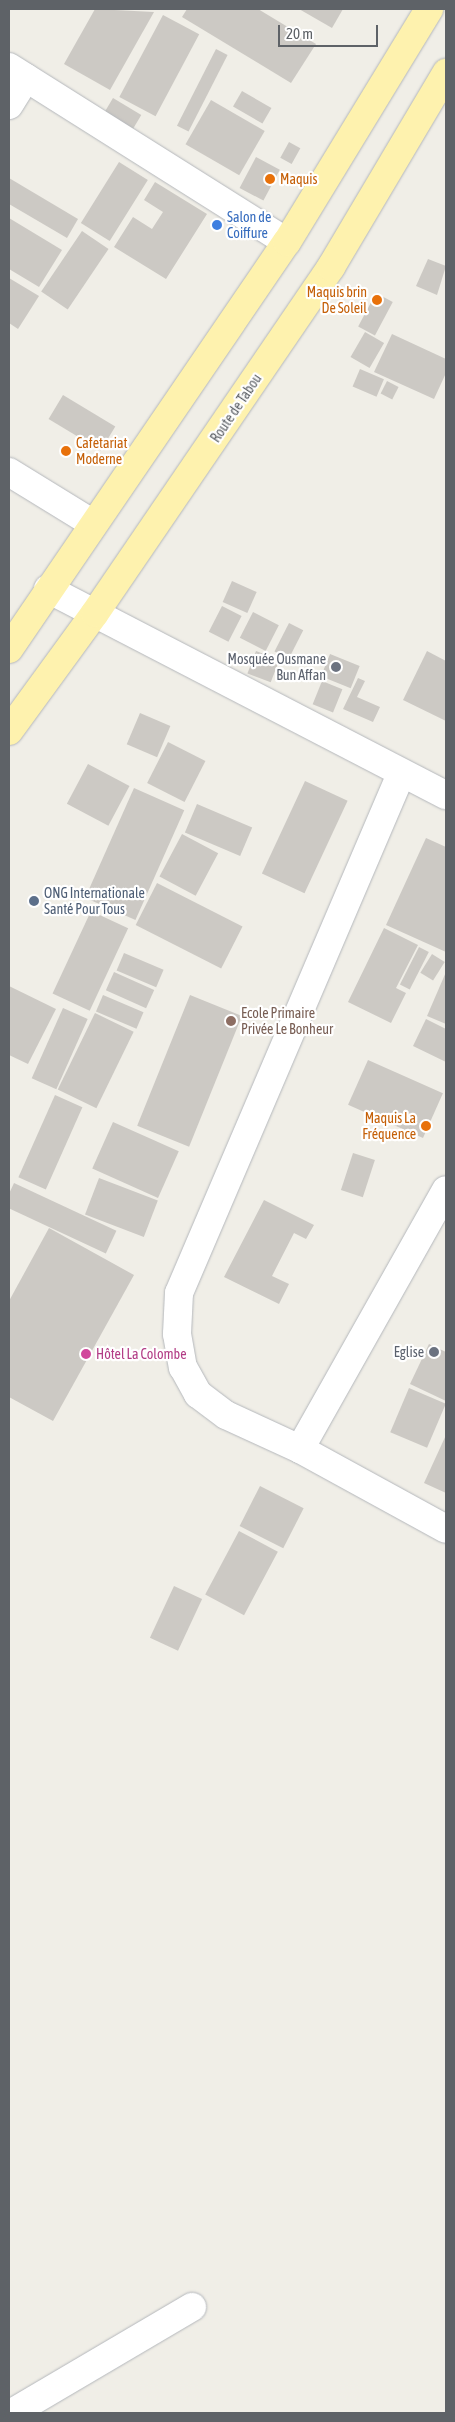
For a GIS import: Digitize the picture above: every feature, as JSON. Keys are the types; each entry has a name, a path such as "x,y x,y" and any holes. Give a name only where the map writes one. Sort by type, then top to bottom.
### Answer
{"main road":[{"path":"9,648 92,523 287,242 429,9"},
{"name":"Route de Tabou","path":"9,731 95,613 331,267 446,73"}],"street":[{"path":"9,105 17,72 287,242"},
{"path":"9,472 92,523"},
{"path":"48,589 401,774 446,795"},
{"path":"401,774 179,1293 176,1334 183,1367 198,1394 226,1415 300,1449 446,1529"},
{"path":"300,1449 446,1190"},
{"path":"12,2413 192,2308"}],"building":[{"path":"95,9 154,12 110,90 64,64"},
{"path":"187,9 258,9 316,44 291,83 182,17"},
{"path":"299,9 343,9 332,28"},
{"path":"163,15 199,34 156,116 119,97"},
{"path":"216,49 228,55 189,132 177,126"},
{"path":"242,91 271,108 262,124 233,107"},
{"path":"113,98 141,115 131,132 103,115"},
{"path":"211,100 265,131 239,175 186,144"},
{"path":"289,142 300,148 292,164 280,158"},
{"path":"256,157 280,170 263,201 240,188"},
{"path":"119,162 148,180 110,241 81,223"},
{"path":"9,178 78,219 67,238 9,204"},
{"path":"155,182 207,214 166,279 114,247 133,217 152,229 163,212 144,200"},
{"path":"9,218 62,250 39,287 9,269"},
{"path":"82,231 109,249 68,309 41,292"},
{"path":"428,259 446,266 437,295 416,286"},
{"path":"9,278 39,296 18,329 9,323"},
{"path":"376,293 393,302 375,335 358,327"},
{"path":"365,332 384,343 370,368 350,357"},
{"path":"392,334 446,359 446,373 434,399 374,372"},
{"path":"360,369 384,379 377,397 353,386"},
{"path":"387,381 399,387 392,399 381,393"},
{"path":"63,395 115,426 101,450 49,419"},
{"path":"232,581 257,592 247,613 223,602"},
{"path":"222,606 242,616 228,642 209,632"},
{"path":"253,612 279,625 266,651 240,638"},
{"path":"289,623 303,630 289,659 274,652"},
{"path":"256,651 279,660 271,682 247,673"},
{"path":"427,651 446,661 446,721 403,700"},
{"path":"330,654 360,666 351,688 321,676"},
{"path":"358,678 365,681 357,697 380,707 373,722 343,709"},
{"path":"322,681 342,689 333,712 313,704"},
{"path":"140,713 170,726 157,757 127,744"},
{"path":"168,742 205,761 185,802 147,783"},
{"path":"88,764 129,786 108,826 67,804"},
{"path":"305,781 348,801 304,893 262,873"},
{"path":"134,788 184,810 135,920 85,898"},
{"path":"197,804 252,827 240,856 185,833"},
{"path":"182,834 218,853 196,896 159,876"},
{"path":"426,838 446,847 446,952 386,925"},
{"path":"157,883 243,927 221,968 136,925"},
{"path":"91,911 128,928 90,1011 53,993"},
{"path":"384,928 418,945 396,988 406,993 391,1023 348,1002"},
{"path":"419,947 429,952 410,989 400,984"},
{"path":"124,953 164,970 156,987 117,970"},
{"path":"432,954 445,962 433,981 420,973"},
{"path":"114,972 154,990 146,1008 106,990"},
{"path":"446,972 446,1024 427,1016"},
{"path":"9,986 56,1009 28,1064 9,1055"},
{"path":"103,995 144,1012 136,1029 96,1012"},
{"path":"190,995 242,1016 189,1147 137,1126"},
{"path":"63,1008 88,1019 56,1089 32,1078"},
{"path":"95,1013 134,1032 96,1108 58,1089"},
{"path":"426,1019 446,1029 446,1062 413,1046"},
{"path":"368,1060 443,1093 423,1138 348,1105"},
{"path":"55,1095 82,1107 46,1189 18,1177"},
{"path":"113,1122 179,1151 158,1198 92,1169"},
{"path":"353,1153 375,1160 363,1197 341,1190"},
{"path":"99,1178 158,1201 144,1237 85,1214"},
{"path":"14,1183 116,1231 106,1253 9,1208 9,1194"},
{"path":"264,1200 314,1225 306,1239 294,1233 272,1276 289,1284 279,1304 224,1277"},
{"path":"49,1228 134,1275 53,1421 9,1397 9,1301"},
{"path":"429,1344 446,1352 446,1401 410,1384"},
{"path":"409,1388 446,1404 427,1448 390,1432"},
{"path":"446,1435 446,1493 424,1483"},
{"path":"260,1486 304,1508 283,1548 240,1526"},
{"path":"239,1531 278,1552 244,1615 205,1595"},
{"path":"174,1586 202,1599 178,1651 150,1638"}],"place":[{"name":"Maquis","path":"270,179"},
{"name":"Salon de Coiffure","path":"217,225"},
{"name":"Maquis brin De Soleil","path":"377,300"},
{"name":"Cafetariat Moderne","path":"66,451"},
{"name":"Mosquée Ousmane Bun Affan","path":"336,667"},
{"name":"ONG Internationale Santé Pour Tous","path":"34,901"},
{"name":"Ecole Primaire Privée Le Bonheur","path":"231,1021"},
{"name":"Maquis La Fréquence","path":"426,1126"},
{"name":"Eglise","path":"434,1352"},
{"name":"Hôtel La Colombe","path":"86,1354"}]}
